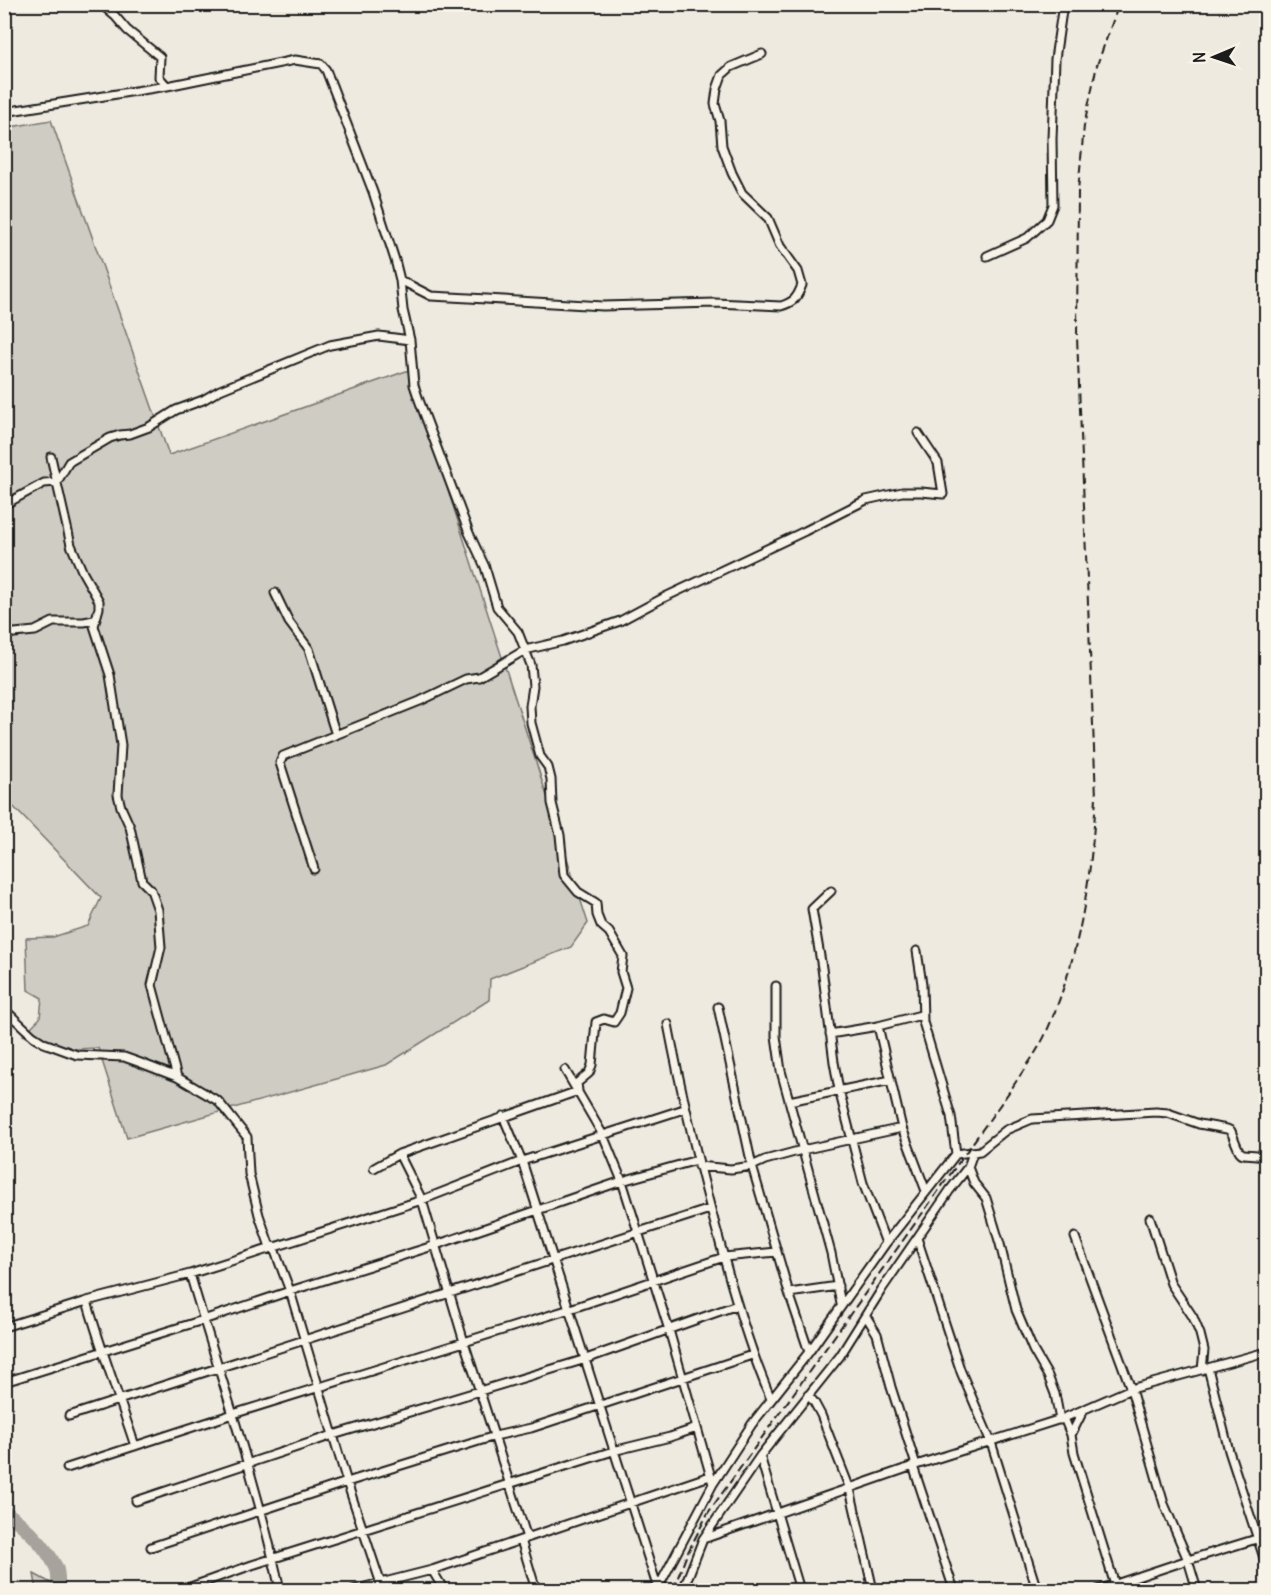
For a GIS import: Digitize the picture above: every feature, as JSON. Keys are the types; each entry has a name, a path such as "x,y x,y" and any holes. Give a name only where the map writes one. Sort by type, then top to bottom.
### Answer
{"street":[{"path":"101,4 127,30 160,57 159,77 167,86"},
{"path":"987,256 1027,238 1047,220 1053,205 1052,139 1055,59 1063,4"},
{"path":"400,280 431,296 531,302 603,306 715,303 781,306 791,303 797,298 802,285 798,271 780,246 768,218 742,193 722,146 720,121 715,104 722,75 731,68 762,54"},
{"path":"4,112 167,86 295,60 321,64 326,70 373,192 400,280 403,310 410,340 412,372 419,400 484,567 497,607 518,632 531,665 531,723 540,756 548,767 551,778 552,803 560,835 564,875 578,892 596,903 601,925 609,932 623,956 621,972 626,988 620,1013 614,1022 604,1019 596,1022 592,1065 589,1073 577,1083 578,1091"},
{"path":"57,482 69,462 110,438 149,427 176,410 203,400 220,390 330,345 379,336 410,340"},
{"path":"314,869 280,763 284,756 420,701 466,679 479,677 525,650 562,641 620,621 866,500 902,492 943,494 938,463 918,434"},
{"path":"51,458 71,544 83,573 99,601 94,620 110,675 121,745 118,795 130,827 142,881 151,890 158,910 161,947 152,985 177,1077"},
{"path":"4,505 44,483 57,482"},
{"path":"274,593 289,622 309,648 336,735"},
{"path":"4,634 35,631 53,622 94,620"},
{"path":"831,891 812,909 830,1034 839,1090 863,1183 886,1243"},
{"path":"657,1590 713,1484 771,1399 809,1352 886,1243 956,1154 951,1116 921,1015 922,984 917,951"},
{"path":"776,986 776,1036 781,1071 831,1252 841,1304"},
{"path":"718,1007 752,1166 789,1293 809,1352"},
{"path":"4,1009 44,1043 77,1055 124,1058 177,1077 218,1101 247,1137 249,1174 258,1215 290,1291 347,1482 382,1587"},
{"path":"830,1034 878,1026 921,1015"},
{"path":"668,1024 684,1108 710,1209 752,1355 771,1399"},
{"path":"878,1026 902,1128 926,1191"},
{"path":"565,1070 603,1135 622,1181 669,1330 713,1484"},
{"path":"789,1101 891,1080"},
{"path":"375,1168 399,1154 578,1091"},
{"path":"4,1327 87,1301 190,1274 422,1200 522,1161 684,1108"},
{"path":"956,1154 980,1151 1006,1130 1032,1119 1156,1112 1168,1113 1199,1124 1227,1129 1231,1131 1241,1155 1266,1157"},
{"path":"503,1116 522,1161 657,1590"},
{"path":"10,1380 436,1245 622,1181 698,1163 731,1168 752,1166 802,1150 902,1128"},
{"path":"683,1590 703,1539 760,1455 840,1356 917,1238 968,1167 973,1153"},
{"path":"399,1154 422,1200 464,1342 510,1484 536,1590"},
{"path":"968,1167 974,1183 986,1198 1016,1310 1033,1350 1048,1376 1062,1419 1071,1435 1074,1453 1113,1587"},
{"path":"69,1416 710,1209"},
{"path":"1150,1218 1171,1284 1193,1317 1200,1334 1205,1369 1266,1564"},
{"path":"1075,1237 1131,1389 1164,1504 1188,1560 1197,1590"},
{"path":"917,1238 961,1372 991,1442 1037,1590"},
{"path":"67,1468 570,1309 724,1257 777,1252"},
{"path":"190,1274 217,1368 249,1464 280,1590"},
{"path":"789,1293 838,1286"},
{"path":"87,1301 101,1351 135,1446"},
{"path":"136,1501 333,1436 586,1359 737,1305"},
{"path":"866,1316 877,1334 914,1466 954,1590"},
{"path":"703,1539 914,1466 1062,1419 1131,1389 1266,1352"},
{"path":"152,1547 347,1482 495,1436 531,1428 752,1355"},
{"path":"808,1395 821,1415 850,1489 873,1590"},
{"path":"1071,1435 1084,1409"},
{"path":"182,1590 273,1558 613,1451 697,1428"},
{"path":"760,1455 800,1590"},
{"path":"353,1590 382,1587 710,1476"},
{"path":"1098,1590 1266,1536"},
{"path":"432,1570 444,1590"}],"shaded area":[{"path":"51,120 169,455 409,370 588,923 571,947 490,979 489,1000 386,1065 127,1138 98,1048 52,1050 23,1035 40,1018 42,998 28,990 26,938 53,937 88,926 101,898 5,798 5,128"},
{"path":"34,1574 64,1590 37,1590"}],"waterway":[{"path":"4,1511 26,1529 46,1551 57,1569 58,1590"}],"railway":[{"path":"673,1590 687,1554 708,1513 1034,1054 1058,1004 1075,947 1087,888 1096,797 1077,337 1078,191 1084,126 1097,65 1119,4"}]}
